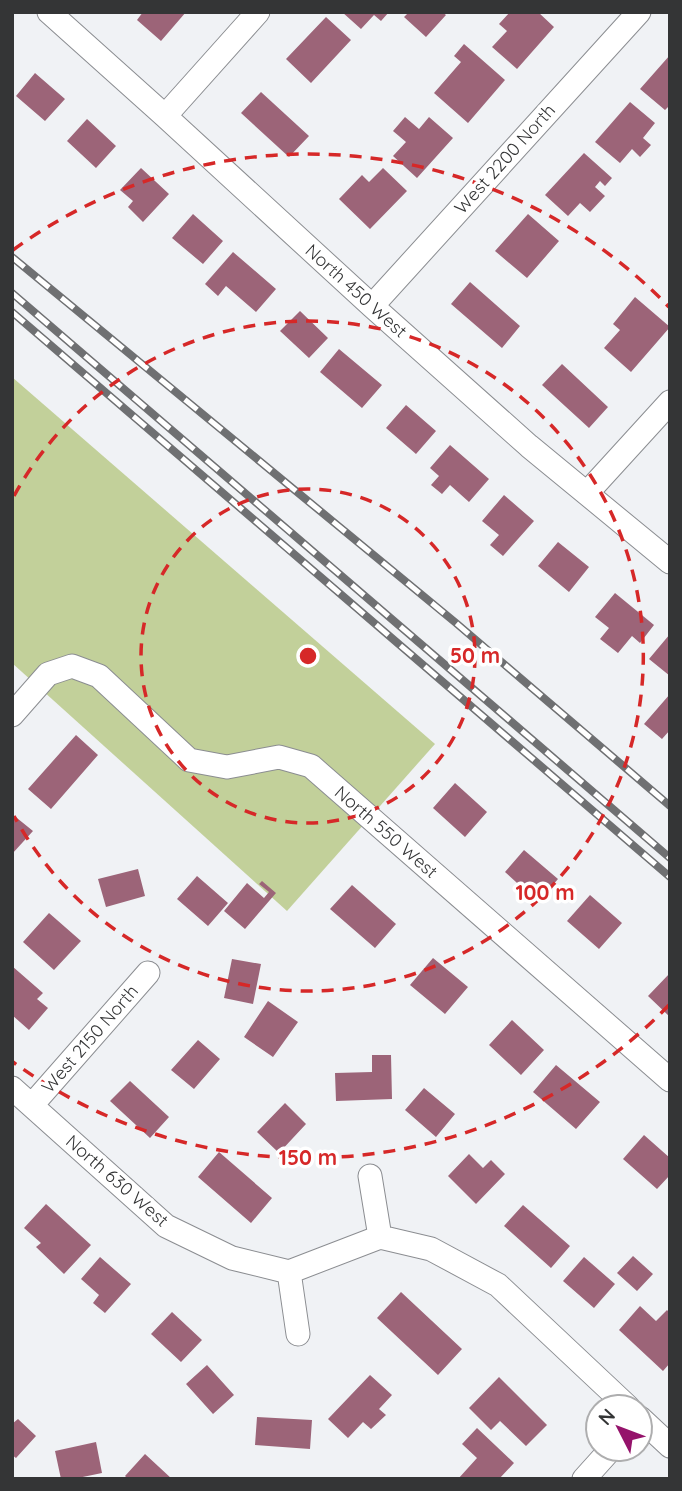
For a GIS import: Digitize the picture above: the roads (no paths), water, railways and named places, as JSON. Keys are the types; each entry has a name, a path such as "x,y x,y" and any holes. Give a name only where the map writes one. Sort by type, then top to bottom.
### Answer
{"street":[{"name":"North 450 West","path":"49,12 529,446 670,562"},
{"path":"164,116 258,12"},
{"name":"West 2200 North","path":"372,306 639,12"},
{"path":"587,494 670,402"},
{"name":"North 550 West","path":"12,715 48,674 72,666 99,676 189,760 227,767 279,757 311,766 670,1080"},
{"name":"West 2150 North","path":"32,1105 148,973"},
{"name":"North 630 West","path":"12,1088 166,1226 232,1258 289,1272"},
{"path":"370,1176 380,1237"},
{"path":"298,1334 289,1272 380,1237 431,1249 498,1285 613,1393"},
{"path":"654,1431 670,1446"},
{"path":"584,1479 598,1463"}],"railway":[{"path":"12,257 456,623 670,806"},
{"path":"12,293 670,858"},
{"path":"12,312 670,877"}]}
